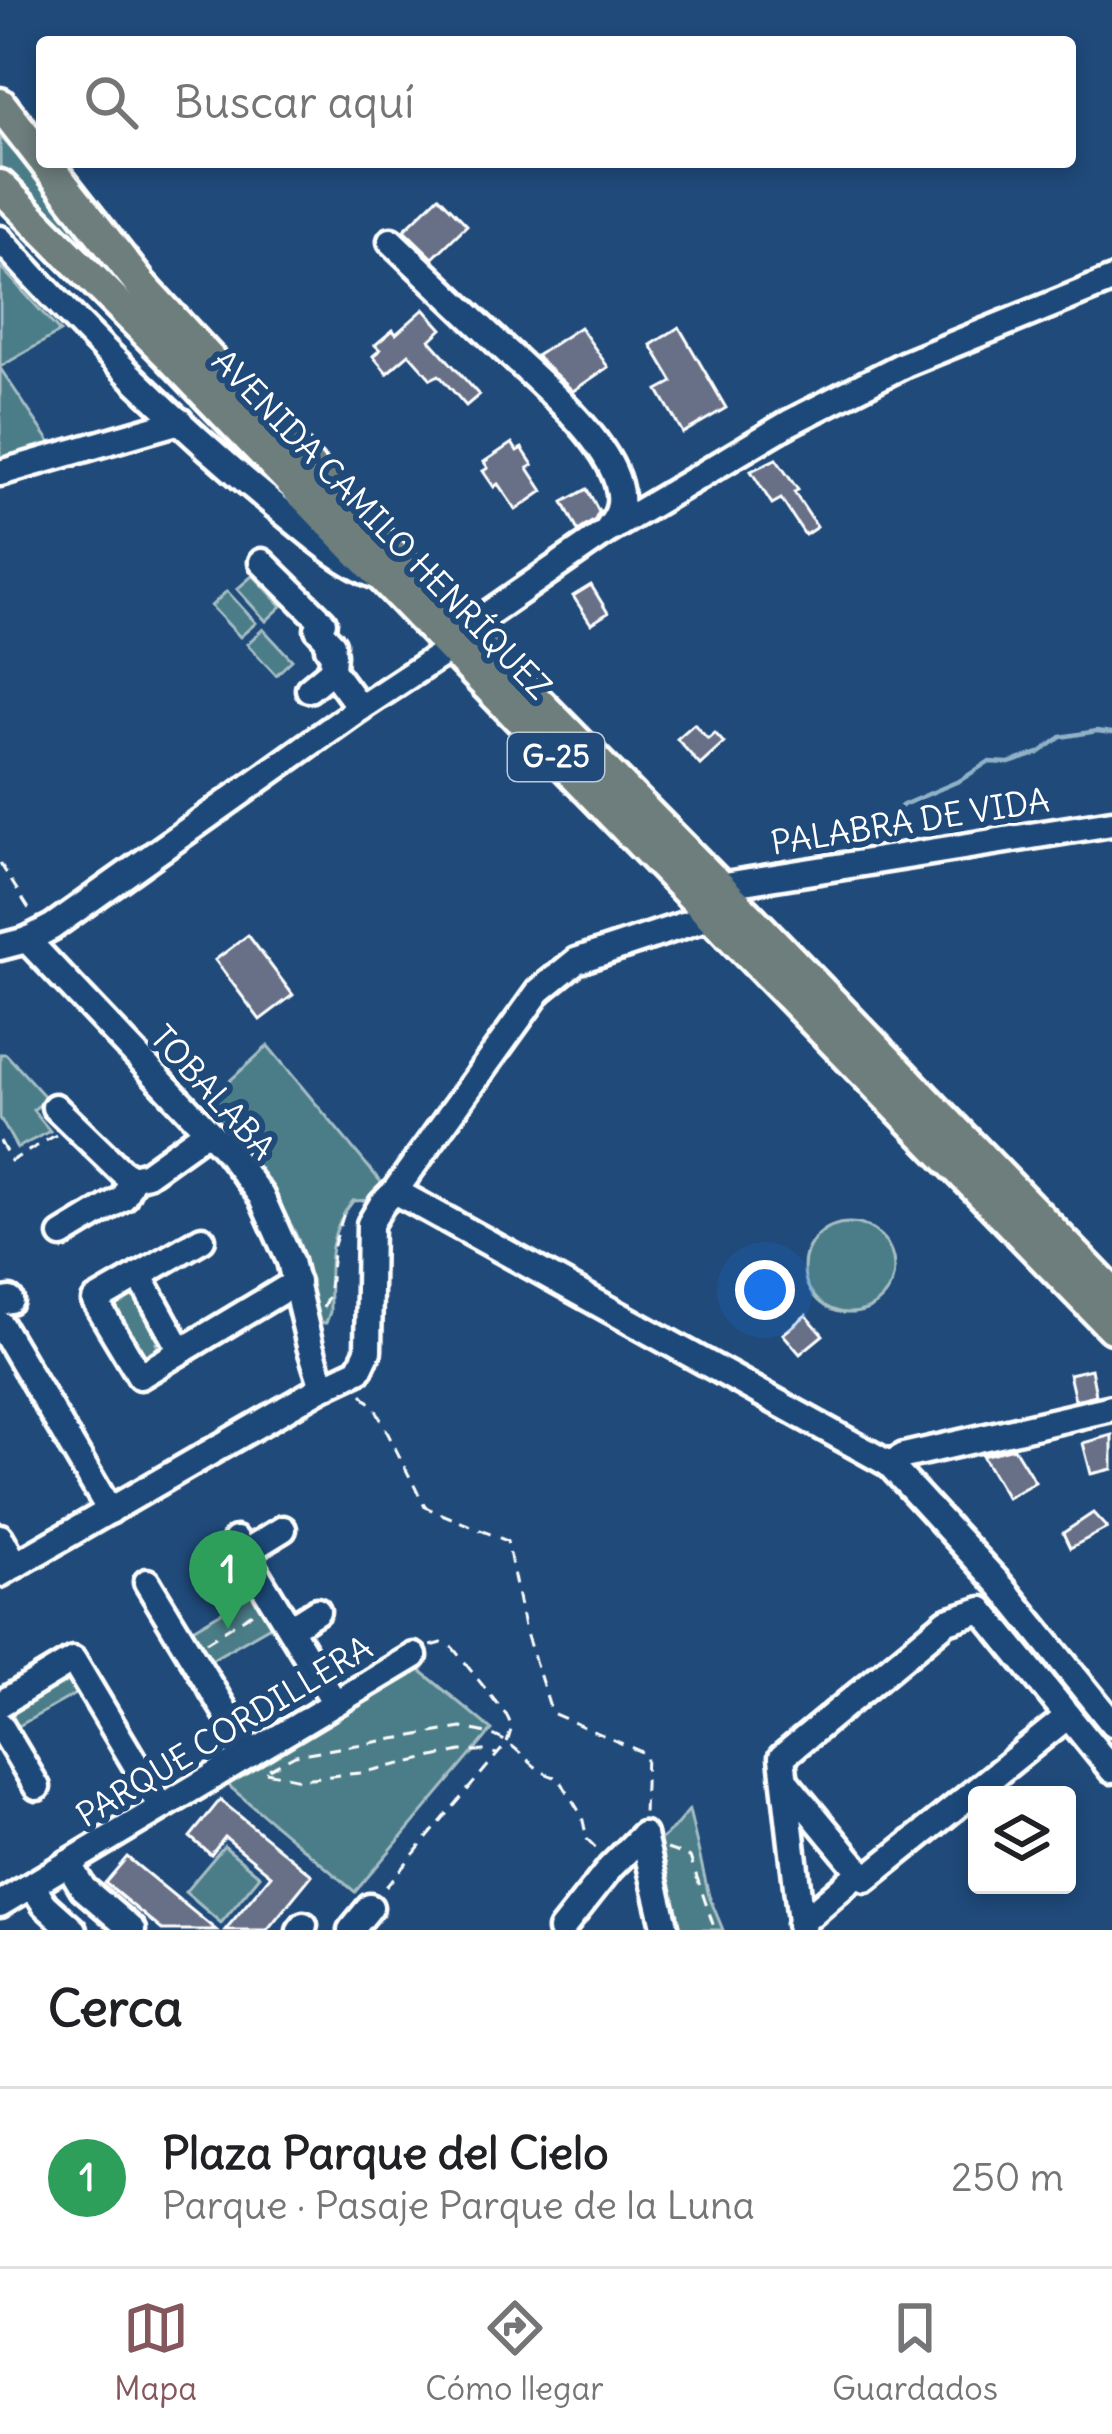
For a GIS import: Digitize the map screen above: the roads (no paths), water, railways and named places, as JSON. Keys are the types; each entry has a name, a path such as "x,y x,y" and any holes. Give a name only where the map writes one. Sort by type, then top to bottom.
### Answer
{"main road":[{"name":"AVENIDA CAMILO HENRÍQUEZ","path":"0,104 36,150"},
{"name":"AVENIDA CAMILO HENRÍQUEZ","path":"50,168 141,285 458,639 715,901 1112,1292"},
{"name":"AVENIDA CAMILO HENRÍQUEZ","path":"0,185 385,580 458,639"},
{"name":"AVENIDA CAMILO HENRÍQUEZ","path":"715,901 1112,1327"}],"street":[{"path":"0,239 114,360 252,487 337,555 385,580"},
{"path":"391,241 561,403 597,445 617,481 621,505 606,532"},
{"path":"0,946 42,932 606,532 789,423 886,374 1112,280"},
{"path":"0,473 180,421"},
{"path":"262,562 323,622 319,629 332,644 328,648 333,654 332,670 360,708"},
{"path":"309,688 332,670"},
{"name":"PALABRA DE VIDA","path":"389,1198 539,991 576,961 715,901 1112,823"},
{"name":"TOBALABA","path":"42,932 261,1196 283,1239 304,1322 334,1381"},
{"path":"64,1116 133,1178 143,1177 207,1131"},
{"path":"62,1235 123,1198 133,1178"},
{"path":"0,1538 8,1569 359,1370 368,1351 370,1224 389,1198 889,1464 1002,1587 1112,1723"},
{"path":"202,1239 95,1301 140,1376 296,1282"},
{"path":"139,1275 182,1351"},
{"path":"3,1308 110,1511"},
{"path":"889,1464 904,1456 1112,1408"},
{"path":"283,1529 240,1546 335,1703"},
{"path":"147,1582 251,1754"},
{"path":"801,1927 782,1757 946,1621 982,1610 1112,1770"},
{"path":"290,1628 317,1611"},
{"name":"PARQUE CORDILLERA","path":"0,1904 414,1656"},
{"path":"0,1704 73,1660 161,1807"},
{"path":"784,1780 866,1879 1068,1716"},
{"path":"0,1725 37,1787"},
{"path":"561,1930 610,1868 648,1839 663,1928"},
{"name":"PARQUE CORDILLERA","path":"68,1863 83,1888 132,1930"},
{"path":"801,1927 860,1873"},
{"path":"32,1885 45,1905 73,1930"},
{"path":"351,1930 378,1897"}],"waterway":[{"path":"826,846 881,825 903,805 961,780 988,762 1009,763 1039,753 1061,737 1112,733"}],"place":[{"name":"Plaza Parque del Cielo","path":"228,1629"}]}
